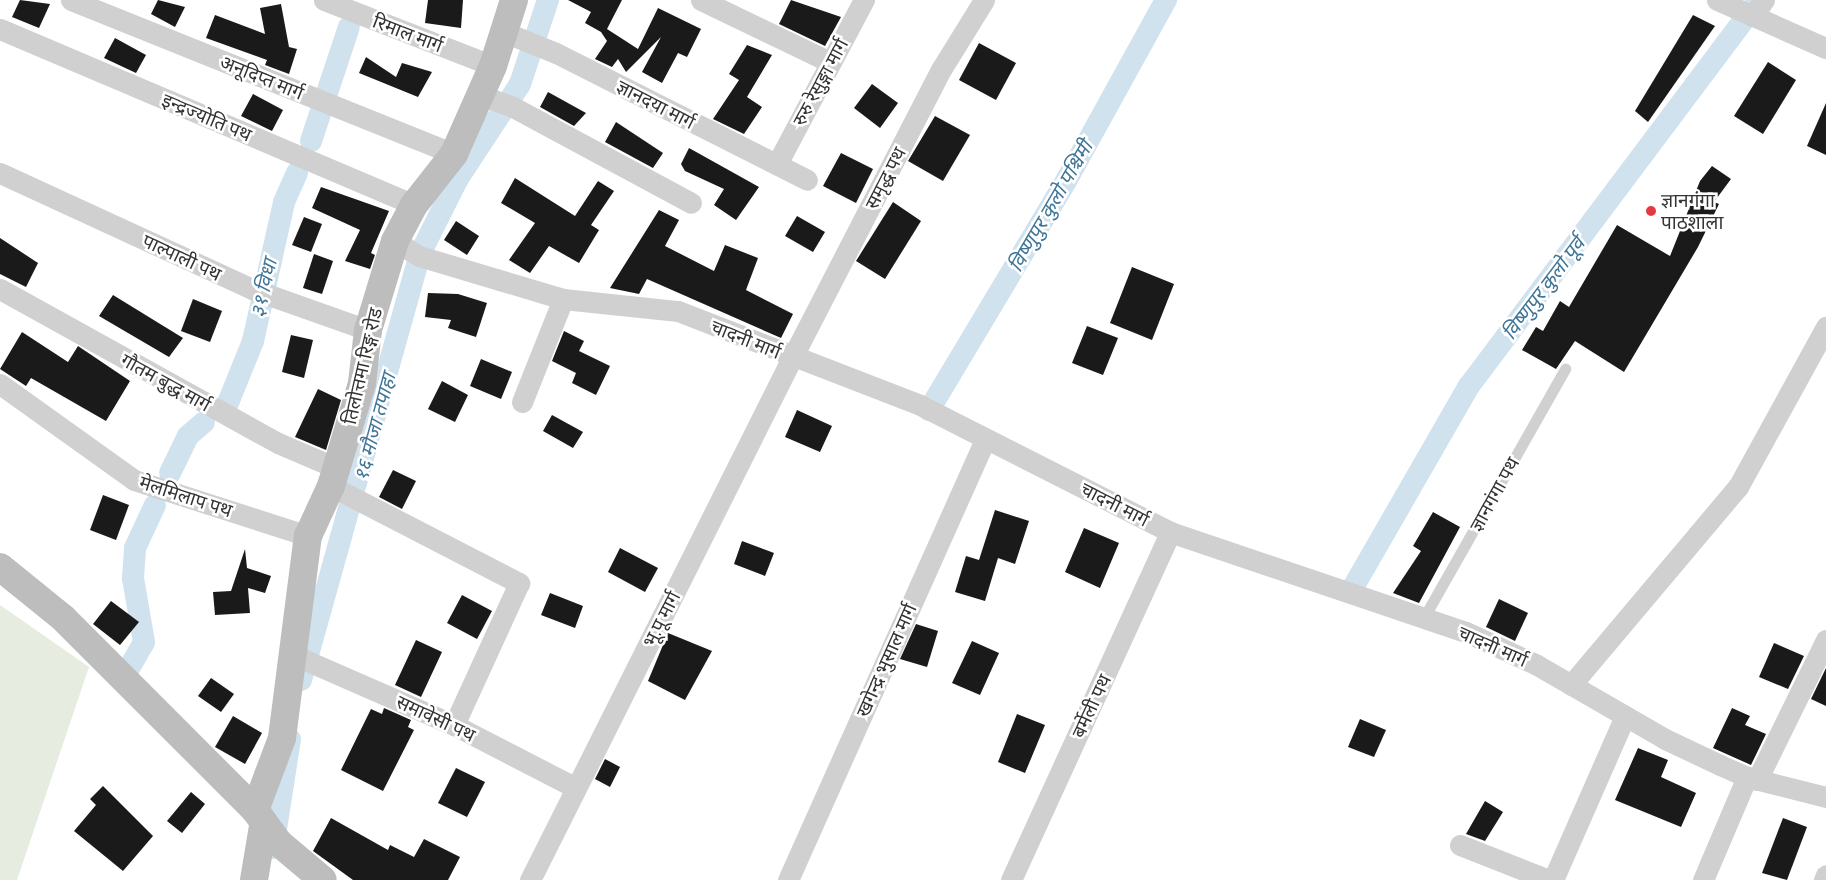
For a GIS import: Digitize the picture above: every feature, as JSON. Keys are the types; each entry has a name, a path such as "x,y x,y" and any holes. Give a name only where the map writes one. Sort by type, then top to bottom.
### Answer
{"street":[{"name":"अनूदिप्त मार्ग","path":"71,0 454,154"},
{"name":"रिमाल मार्ग","path":"324,0 493,66"},
{"name":"तिलोत्तमा रिङ्ग रोड","path":"254,880 266,827 296,656 308,536 334,477 362,383 368,330 395,241 414,205 454,154 493,66 514,0"},
{"path":"701,0 830,62"},
{"name":"रुरु रेसुङ्गा मार्ग","path":"777,164 864,0"},
{"name":"समृद्ध पथ","path":"792,358 942,68 984,0"},
{"path":"1717,0 1758,8 1786,31 1826,48"},
{"name":"इन्द्रज्योति पथ","path":"0,29 414,205"},
{"name":"ज्ञानदया मार्ग","path":"504,32 556,53 807,180"},
{"path":"480,95 513,107 691,203"},
{"name":"पाल्पाली पथ","path":"0,174 252,289 368,330"},
{"name":"चादनी मार्ग","path":"395,241 419,256 562,299 678,311 792,358 920,405 1170,532 1466,632 1571,685 1625,716 1752,778 1826,797"},
{"name":"गौतम बुद्ध मार्ग","path":"0,289 278,443 334,477 363,503 518,583 454,725"},
{"path":"522,402 562,299"},
{"path":"1571,685 1738,487 1826,327"},
{"name":"भू.पू मार्ग","path":"530,880 574,787 792,358"},
{"name":"मेलमिलाप पथ","path":"0,384 134,480 308,536"},
{"name":"खगेन्द्र भुसाल मार्ग","path":"788,880 985,439"},
{"name":"बर्मेली पथ","path":"1011,880 1170,532"},
{"path":"0,567 63,618 266,827 323,880"},
{"path":"1703,880 1752,778 1826,640"},
{"name":"समावेसी पथ","path":"296,656 454,725 574,787"},
{"path":"1553,880 1625,716"},
{"path":"1460,845 1548,880"},
{"path":"1824,880 1826,875"}],"lane":[{"name":"ज्ञानगंगा पथ","path":"1423,619 1565,369"}],"shaded area":[{"path":"0,605 89,667 17,880 0,880"}],"building":[{"path":"20,0 50,4 39,28 12,17"},
{"path":"158,0 185,7 175,27 151,14"},
{"path":"428,0 463,0 461,28 425,23"},
{"path":"568,0 622,0 607,29 638,49 658,8 701,29 687,57 678,53 662,83 642,72 661,37 626,72 618,59 612,67 595,59 607,41 601,32 585,23 591,12"},
{"path":"791,0 841,17 825,46 779,24"},
{"path":"281,4 289,47 297,49 289,74 265,65 267,60 206,38 215,15 265,34 260,8"},
{"path":"1693,15 1715,26 1648,122 1635,111"},
{"path":"115,38 146,55 136,73 104,58"},
{"path":"979,43 1016,63 996,100 959,80"},
{"path":"747,45 772,55 747,97 762,107 744,134 713,119 739,80 729,74"},
{"path":"366,57 396,77 402,63 432,72 418,97 359,73"},
{"path":"1768,62 1796,80 1763,134 1734,116"},
{"path":"872,84 898,103 880,128 854,108"},
{"path":"548,92 586,113 574,126 540,107"},
{"path":"253,94 283,110 272,131 241,116"},
{"path":"1826,103 1826,155 1807,146"},
{"path":"935,116 970,135 943,181 908,161"},
{"path":"616,122 663,153 653,168 605,142"},
{"path":"689,148 759,187 736,220 714,205 724,189 685,171 681,164"},
{"path":"841,153 873,169 856,203 823,186"},
{"path":"1712,166 1731,179 1714,202 1719,204 1698,247 1624,372 1575,341 1556,369 1522,350 1536,327 1543,331 1560,301 1569,307 1617,225 1670,256 1700,181"},
{"path":"515,178 575,216 598,181 614,191 591,225 599,230 579,263 549,246 530,273 509,260 535,223 501,203"},
{"path":"321,187 389,211 371,253 375,255 370,269 345,261 360,230 312,208"},
{"path":"893,202 921,221 885,279 856,261"},
{"path":"659,210 679,220 665,246 714,271 725,245 758,258 746,290 793,314 781,338 647,279 639,294 610,288"},
{"path":"797,216 825,232 813,252 785,236"},
{"path":"304,217 322,224 311,252 292,245"},
{"path":"456,221 479,236 467,255 444,240"},
{"path":"0,238 38,263 26,287 0,274"},
{"path":"314,254 333,261 322,294 303,288"},
{"path":"1132,267 1174,284 1152,340 1110,323"},
{"path":"428,293 458,294 487,303 476,337 448,328 451,320 425,317"},
{"path":"113,295 183,338 169,357 99,316"},
{"path":"193,299 222,311 210,342 181,331"},
{"path":"1087,326 1118,338 1103,375 1072,363"},
{"path":"564,331 584,341 579,351 610,366 596,395 572,383 576,373 552,361"},
{"path":"22,332 68,362 78,346 130,381 106,421 31,378 26,386 0,369"},
{"path":"291,335 313,340 304,378 282,372"},
{"path":"481,359 512,372 501,399 470,386"},
{"path":"442,381 468,395 455,422 428,409"},
{"path":"318,389 341,400 326,450 295,437"},
{"path":"797,410 832,426 820,452 785,437"},
{"path":"552,415 583,432 573,448 543,431"},
{"path":"393,470 416,481 402,509 379,497"},
{"path":"103,495 129,505 116,540 90,530"},
{"path":"995,510 1029,521 1015,564 998,558 985,601 955,592 966,556 979,560"},
{"path":"1433,512 1460,527 1419,603 1393,593 1421,551 1413,546"},
{"path":"1084,528 1119,543 1100,588 1065,572"},
{"path":"742,541 774,553 765,576 734,564"},
{"path":"620,548 658,568 645,592 608,572"},
{"path":"245,549 247,568 271,576 265,593 248,588 250,613 215,615 213,592 231,591"},
{"path":"550,593 583,606 575,628 541,615"},
{"path":"462,595 492,611 477,639 447,623"},
{"path":"1499,599 1528,613 1515,641 1486,627"},
{"path":"111,601 139,622 120,645 93,624"},
{"path":"916,624 938,631 927,667 900,659"},
{"path":"668,633 712,651 685,700 648,681"},
{"path":"416,640 442,652 421,697 395,685"},
{"path":"972,641 999,653 980,695 952,683"},
{"path":"1774,643 1804,656 1788,689 1759,677"},
{"path":"1826,668 1826,706 1811,699"},
{"path":"211,678 234,694 221,712 198,696"},
{"path":"384,708 411,720 408,727 414,730 383,791 341,770 371,709 382,714"},
{"path":"1732,708 1750,716 1745,725 1766,734 1751,765 1713,748"},
{"path":"1017,714 1045,725 1025,773 998,762"},
{"path":"233,716 262,733 245,764 215,747"},
{"path":"1360,719 1386,730 1374,757 1348,747"},
{"path":"1638,748 1668,760 1661,777 1696,793 1681,827 1615,800"},
{"path":"605,759 620,767 610,787 595,779"},
{"path":"456,768 485,782 467,817 438,803"},
{"path":"103,786 153,836 123,871 74,831 96,805 90,799"},
{"path":"191,792 205,804 182,833 167,821"},
{"path":"1485,801 1503,812 1485,841 1466,834"},
{"path":"331,818 388,850 390,845 414,857 424,839 460,857 448,880 353,880 313,851"},
{"path":"1783,818 1807,827 1787,880 1762,873"}],"waterway":[{"name":"१६ मौजा तपाहा","path":"301,680 419,256 457,180 520,84 548,0"},
{"name":"विष्णुपुर कुलो पश्चिमी","path":"929,410 1066,181 1166,0"},
{"name":"विष्णुपुर कुलो पूर्व","path":"1351,591 1469,386 1759,0"},
{"name":"३१ विधा","path":"311,141 349,27"},
{"name":"३१ विधा","path":"228,403 253,341 284,202 297,173"},
{"name":"३१ विधा","path":"170,473 188,436 204,422"},
{"name":"३१ विधा","path":"128,670 144,642 133,578 135,548 155,505"},
{"name":"१६ मौजा तपाहा","path":"273,848 290,739"}],"place":[{"name":"ज्ञानगंगा पाठशाला","path":"1651,211"}]}
